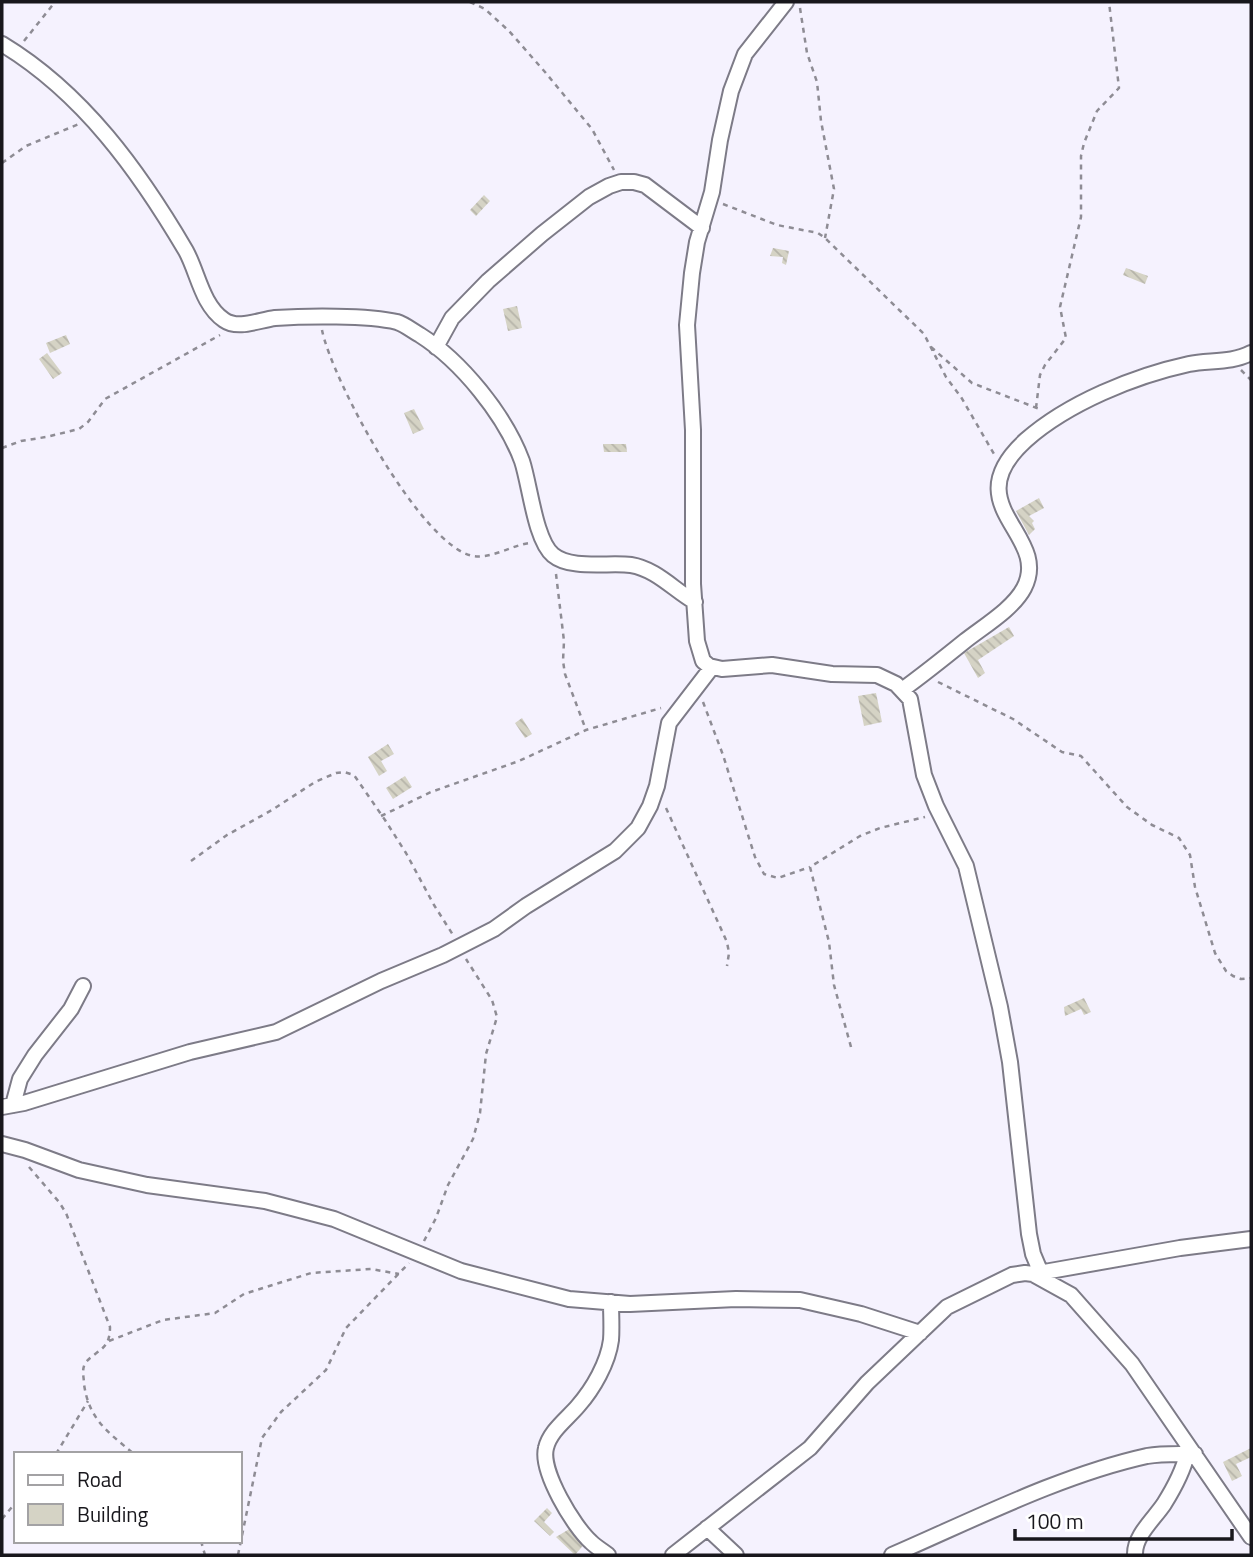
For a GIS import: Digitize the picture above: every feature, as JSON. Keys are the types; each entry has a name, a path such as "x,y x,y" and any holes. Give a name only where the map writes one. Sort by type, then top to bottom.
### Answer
{"street":[{"path":"786,2 745,54 731,91 710,200 692,273 687,325 695,602 700,654 703,661 712,667 739,669 772,665 832,674 877,675 896,684 910,699 924,775 966,866 1000,1007 1010,1062 1029,1234 1037,1273 1071,1295 1132,1364 1191,1454 1251,1537"},
{"path":"2,44 63,89 126,160 188,255 212,308 223,320 234,325 274,318 320,317 398,322 436,347 462,370 483,394 520,457 532,506 548,548 569,561 609,566 633,565 642,568 695,602"},
{"path":"436,347 452,318 488,281 542,233 589,197 621,182 645,185 702,228"},
{"path":"902,690 995,619 1023,589 1029,571 1028,556 1005,515 997,493 999,474 1026,441 1057,417 1117,387 1166,369 1241,358 1251,353"},
{"path":"7,1106 190,1052 276,1032 494,929 615,851 638,828 650,806 658,781 669,723 712,667"},
{"path":"7,1106 35,1055 71,1009 83,986"},
{"path":"2,1144 79,1170 147,1185 265,1201 334,1219 461,1271 569,1299 611,1302 691,1302 736,1298 800,1300 860,1314 920,1333"},
{"path":"673,1555 810,1448 867,1383 947,1307 1012,1275 1251,1239"},
{"path":"608,1555 590,1542 566,1508 555,1488 546,1462 546,1448 555,1430 586,1396 604,1362 611,1340 611,1302"},
{"path":"892,1555 954,1526 1084,1476 1148,1456 1191,1454"},
{"path":"1135,1555 1135,1545 1166,1501 1191,1454"},
{"path":"707,1528 736,1555"}],"path":[{"path":"15,52 55,2"},
{"path":"470,2 485,9 509,31 574,107 592,129 621,182"},
{"path":"798,2 807,53 817,82 821,121 834,189 825,238"},
{"path":"1036,408 1040,375 1066,338 1060,307 1081,217 1084,143 1097,111 1119,88 1109,2"},
{"path":"2,163 26,146 90,117"},
{"path":"710,200 777,225 810,231 825,238 923,334 1003,469"},
{"path":"320,317 324,342 333,368 360,419 398,483 437,532 457,548 473,556 521,544 548,548 564,640 565,674 586,730"},
{"path":"2,448 20,441 79,429 88,422 105,399 214,339 234,325"},
{"path":"929,345 972,383 1057,417"},
{"path":"922,676 988,705 1062,752 1082,756 1127,807 1146,821 1179,838 1190,855 1195,887 1215,953 1226,971 1233,976 1251,978"},
{"path":"697,686 723,755 755,857 764,874 778,878 810,867 860,836 880,828 940,813"},
{"path":"381,816 430,792 519,761 586,730 643,712 682,706"},
{"path":"191,861 315,782 336,773 354,775 406,853 441,918 492,1000 497,1017 486,1054 480,1113 473,1139 448,1185 436,1218 416,1254 346,1328 326,1370 281,1412 262,1438 242,1540"},
{"path":"658,781 670,818 727,942 727,966"},
{"path":"810,867 829,942 834,985 851,1047"},
{"path":"25,1163 60,1202 66,1213 110,1328 108,1341 83,1369 88,1401 102,1427 132,1452"},
{"path":"108,1341 163,1320 215,1313 244,1294 311,1273 371,1269 399,1274"},
{"path":"57,1452 88,1401"},
{"path":"2,1518 14,1504"}],"building":[{"path":"484,195 490,201 476,216 470,210"},
{"path":"773,248 789,251 786,265 782,263 783,257 770,256"},
{"path":"1126,268 1148,276 1145,284 1123,275"},
{"path":"517,306 522,328 508,331 503,309"},
{"path":"66,335 70,344 50,353 46,343"},
{"path":"47,353 62,373 53,379 39,359"},
{"path":"414,409 424,429 413,434 404,413"},
{"path":"603,444 626,444 627,452 604,452"},
{"path":"1039,498 1044,508 1029,516 1034,521 1032,523 1035,529 1029,535 1016,511"},
{"path":"1009,627 1014,636 978,660 985,673 978,678 964,653"},
{"path":"876,693 882,722 864,726 858,696"},
{"path":"522,718 532,734 525,738 515,723"},
{"path":"388,744 394,754 381,761 387,771 379,776 368,757"},
{"path":"405,776 412,787 393,799 386,788"},
{"path":"1084,998 1091,1012 1084,1015 1081,1009 1065,1016 1064,1007"},
{"path":"1251,1448 1251,1457 1236,1464 1242,1476 1232,1481 1223,1462"},
{"path":"547,1508 552,1513 544,1522 554,1532 550,1536 534,1521"},
{"path":"571,1528 586,1542 575,1555 556,1537"}]}
